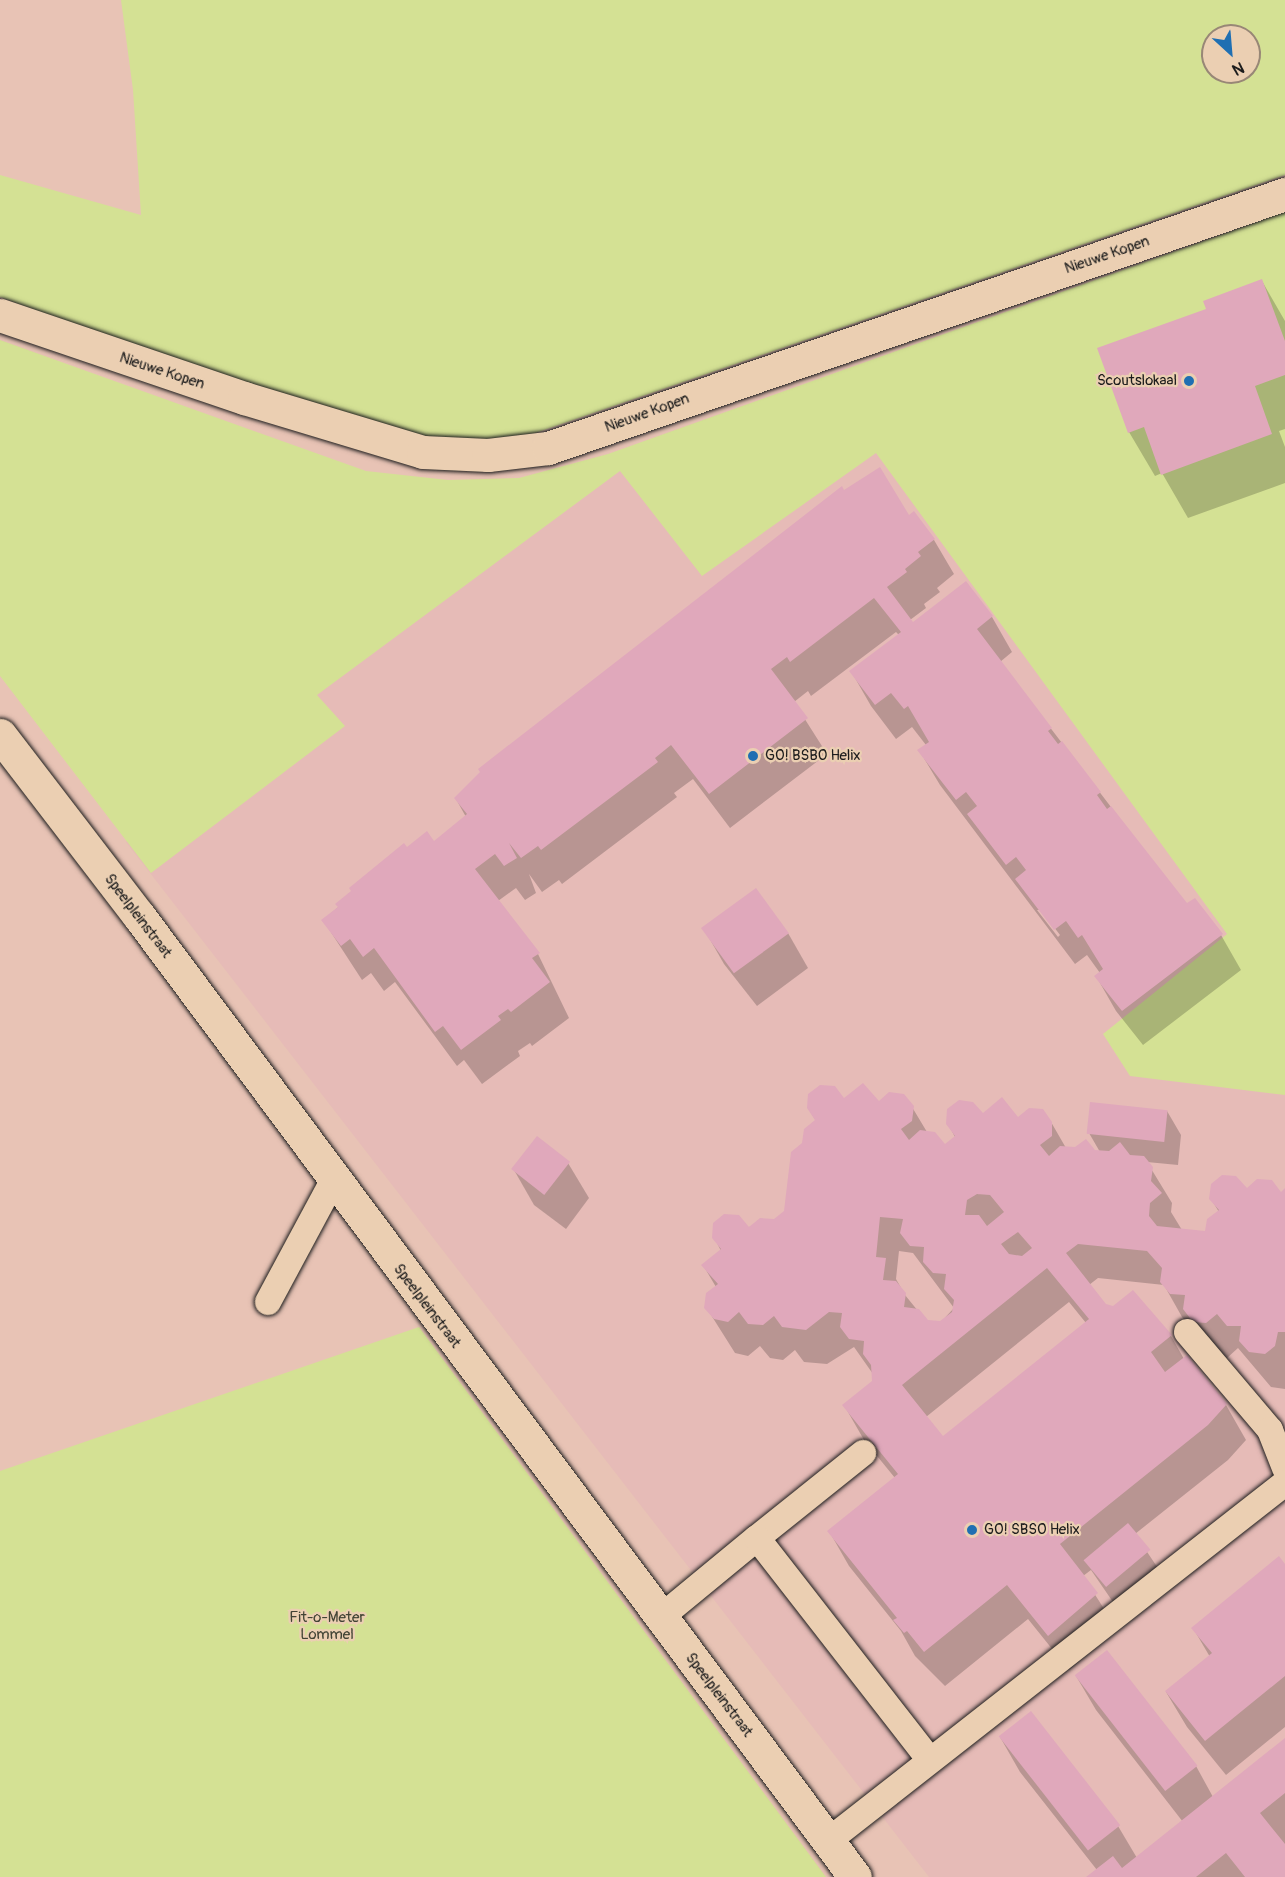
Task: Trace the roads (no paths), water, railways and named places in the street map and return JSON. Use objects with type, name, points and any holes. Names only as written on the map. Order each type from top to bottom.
[{"type":"street","name":"Nieuwe Kopen","points":[[0,315],[244,398],[423,452],[488,455],[548,448],[1285,194]]},
{"type":"street","name":"Speelpleinstraat","points":[[0,735],[139,916],[333,1181],[855,1877]]},
{"type":"lane","points":[[268,1302],[333,1181]]},
{"type":"lane","points":[[1187,1332],[1270,1430],[1285,1468]]},
{"type":"lane","points":[[661,1617],[863,1453]]},
{"type":"lane","points":[[828,1841],[1285,1483]]},
{"type":"lane","points":[[757,1538],[930,1760]]},
{"type":"place","name":"Scoutslokaal","points":[[1189,381]]},
{"type":"place","name":"GO! BSBO Helix","points":[[753,756]]},
{"type":"place","name":"GO! SBSO Helix","points":[[972,1530]]},
{"type":"park label","name":"Fit-o-Meter Lommel","points":[[327,1626]]}]
